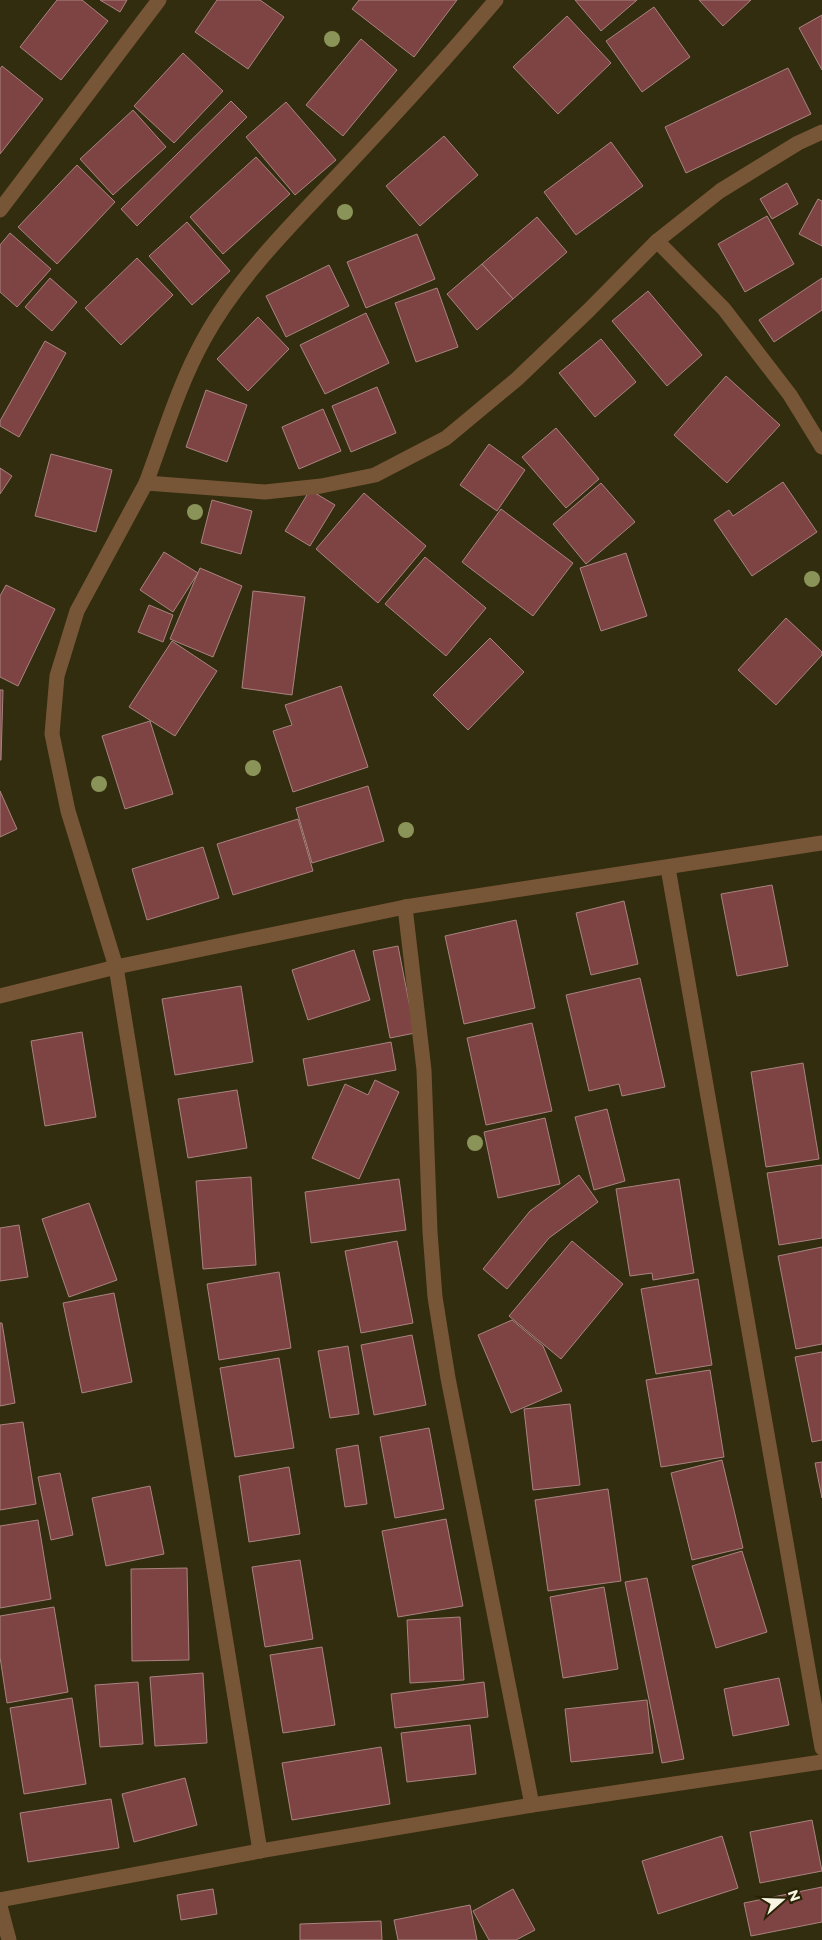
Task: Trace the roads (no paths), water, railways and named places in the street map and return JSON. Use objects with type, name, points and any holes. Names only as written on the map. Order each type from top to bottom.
[{"type":"street","points":[[0,210],[159,0]]},
{"type":"street","points":[[260,1851],[116,967],[68,811],[52,734],[57,676],[77,611],[146,483],[184,380],[204,338],[240,286],[279,238],[424,84],[496,0]]},
{"type":"street","points":[[146,483],[265,492],[321,486],[375,474],[446,438],[517,379],[590,310],[657,241],[720,191],[798,143],[822,132]]},
{"type":"street","points":[[657,241],[724,309],[790,395],[822,447]]},
{"type":"street","points":[[0,996],[116,967],[405,907],[822,843]]},
{"type":"street","points":[[668,868],[822,1748]]},
{"type":"street","points":[[405,907],[424,1070],[430,1232],[435,1297],[448,1378],[532,1806]]},
{"type":"street","points":[[0,1900],[260,1851],[532,1806],[822,1762]]},
{"type":"street","points":[[0,1906],[9,1940]]}]
